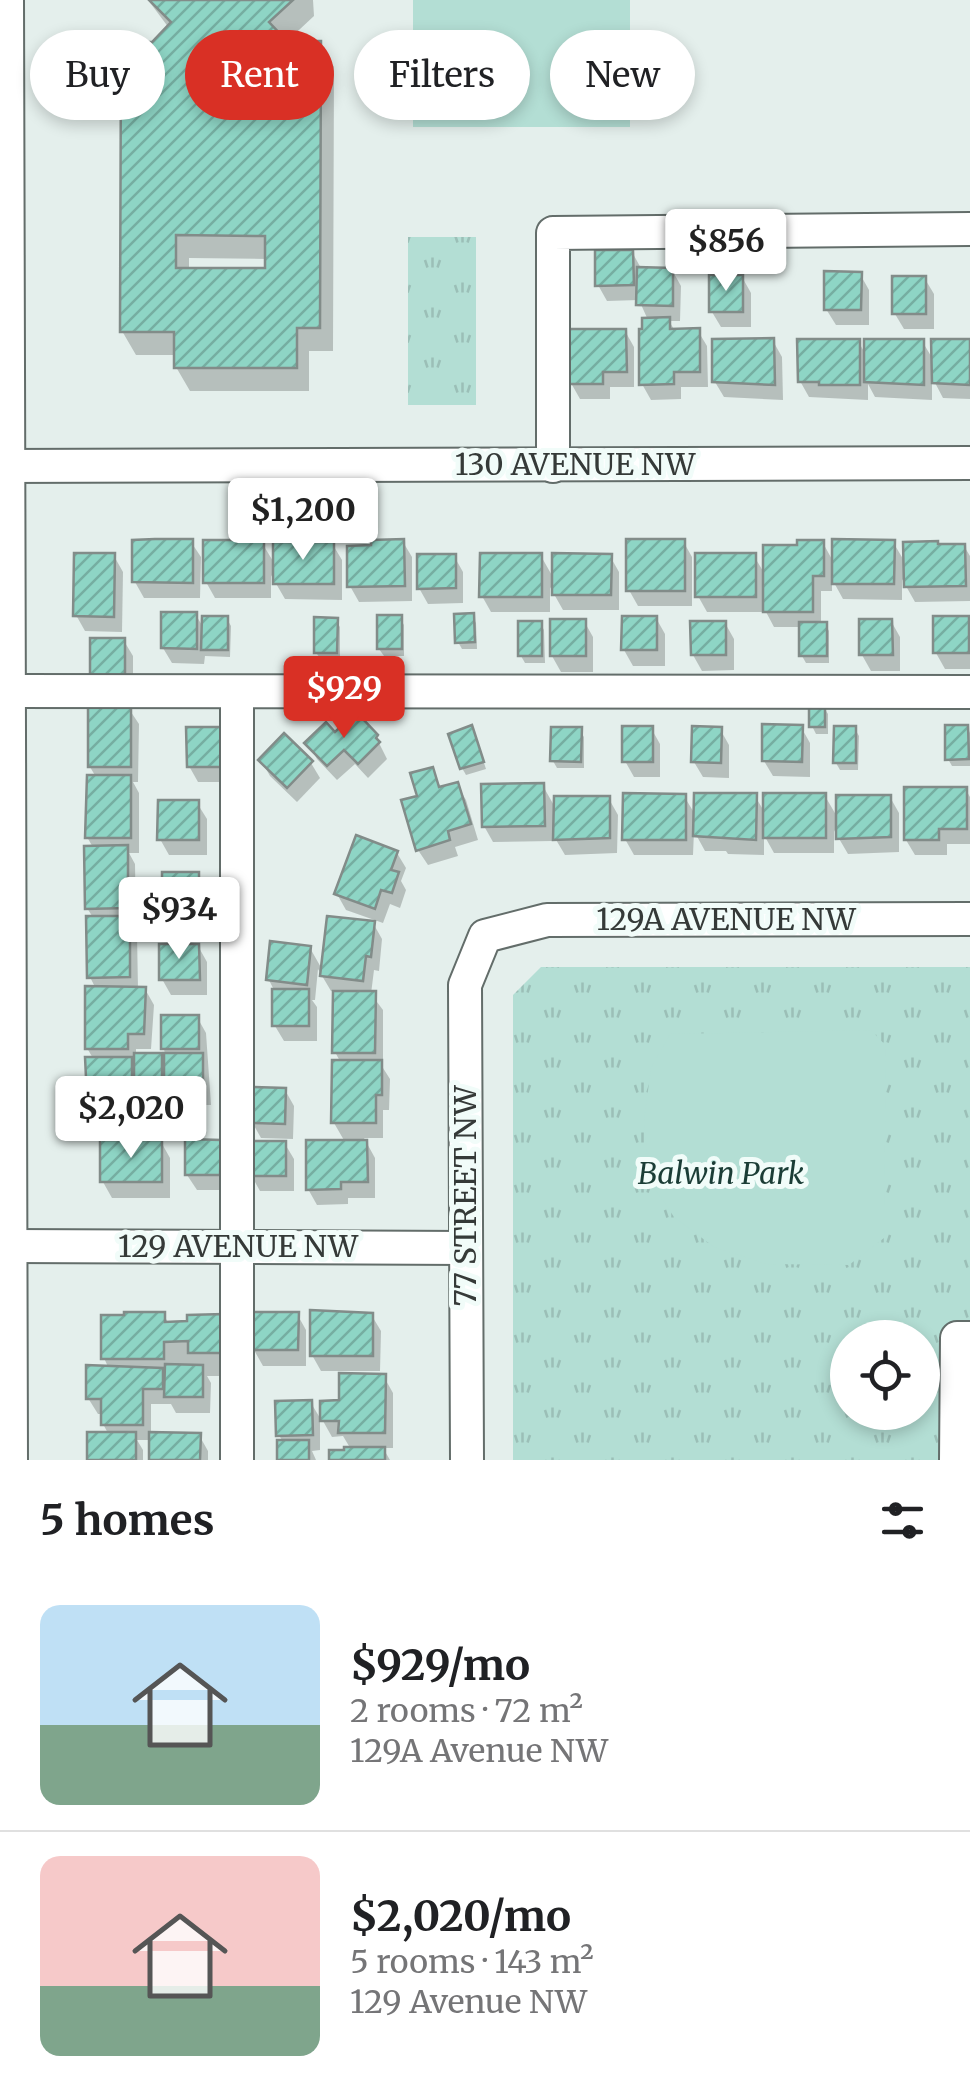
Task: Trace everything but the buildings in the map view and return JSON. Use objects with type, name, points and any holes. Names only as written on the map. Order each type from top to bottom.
[{"type":"street","points":[[5,12],[10,1460]]},
{"type":"street","points":[[553,466],[553,233],[970,229]]},
{"type":"street","name":"130 AVENUE NW","points":[[4,466],[970,464]]},
{"type":"street","points":[[9,691],[970,692]]},
{"type":"street","points":[[237,693],[237,1460]]},
{"type":"street","name":"129A AVENUE NW","points":[[484,936],[547,920],[970,919]]},
{"type":"street","name":"77 STREET NW","points":[[467,1460],[465,985],[484,936]]},
{"type":"street","name":"129 AVENUE NW","points":[[10,1246],[466,1248]]},
{"type":"street","points":[[956,1460],[957,1338],[970,1338]]},
{"type":"green space","points":[[413,0],[630,0],[630,30],[550,30],[550,120],[630,120],[630,127],[413,127],[413,120],[530,120],[530,30],[413,30]]},
{"type":"green space","points":[[408,237],[476,237],[476,405],[408,405]]},
{"type":"green space","name":"Balwin Park","points":[[541,967],[970,967],[970,1460],[513,1460],[513,995]]},
{"type":"green space","points":[[871,1030],[886,1046],[884,1238],[849,1265],[766,1264],[714,1247],[674,1217],[649,1180],[644,1120],[651,1068],[670,1034]]}]
